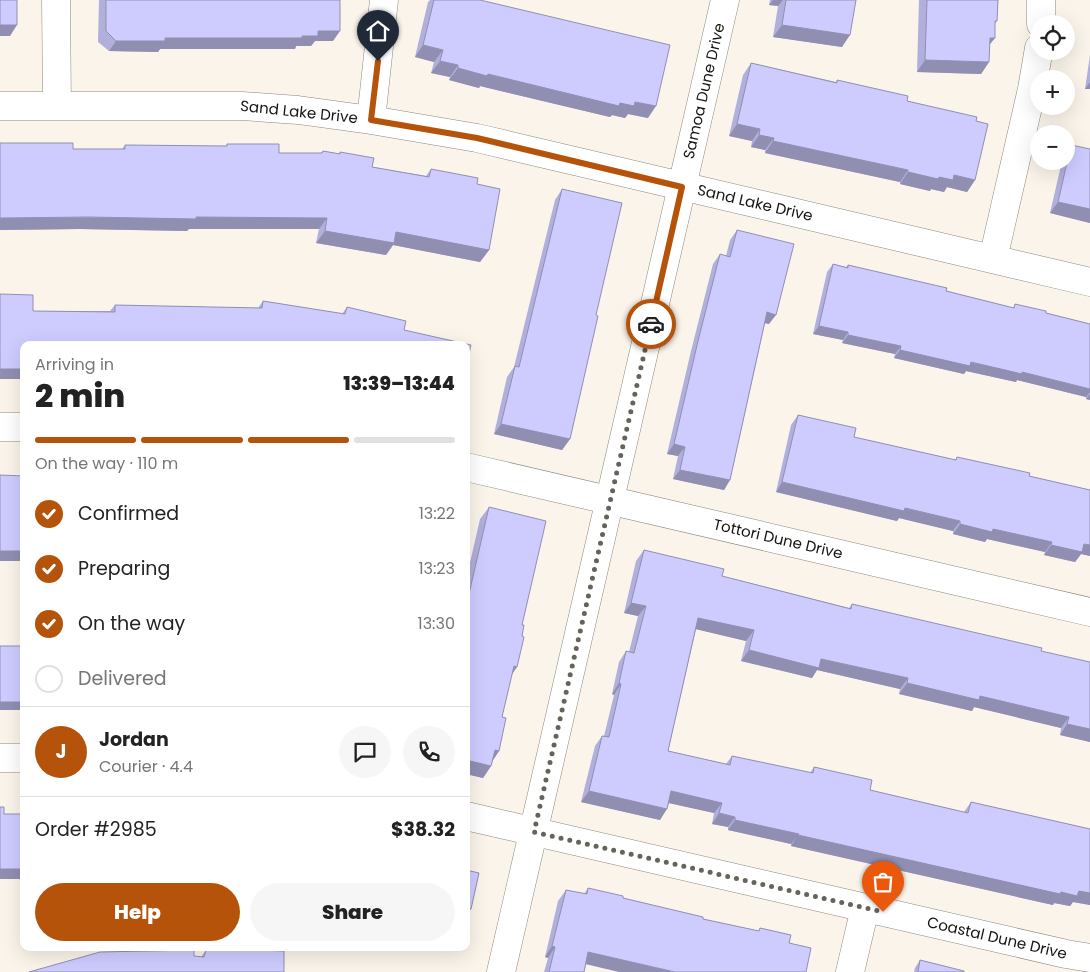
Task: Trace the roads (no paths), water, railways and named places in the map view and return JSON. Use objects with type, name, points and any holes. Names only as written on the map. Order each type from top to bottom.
[{"type":"street","points":[[56,0],[57,106]]},
{"type":"street","points":[[371,120],[384,0]]},
{"type":"street","name":"Samoa Dune Drive","points":[[501,972],[725,0]]},
{"type":"street","points":[[1040,15],[1041,0]]},
{"type":"street","points":[[993,259],[1037,60]]},
{"type":"street","name":"Sand Lake Drive","points":[[0,106],[242,106],[298,110],[371,120],[477,138],[1090,282]]},
{"type":"street","points":[[0,427],[20,427]]},
{"type":"street","name":"Tottori Dune Drive","points":[[470,468],[1090,612]]},
{"type":"street","points":[[0,758],[20,758]]},
{"type":"street","name":"Coastal Dune Drive","points":[[470,817],[1090,958]]},
{"type":"street","points":[[850,972],[865,908]]}]
